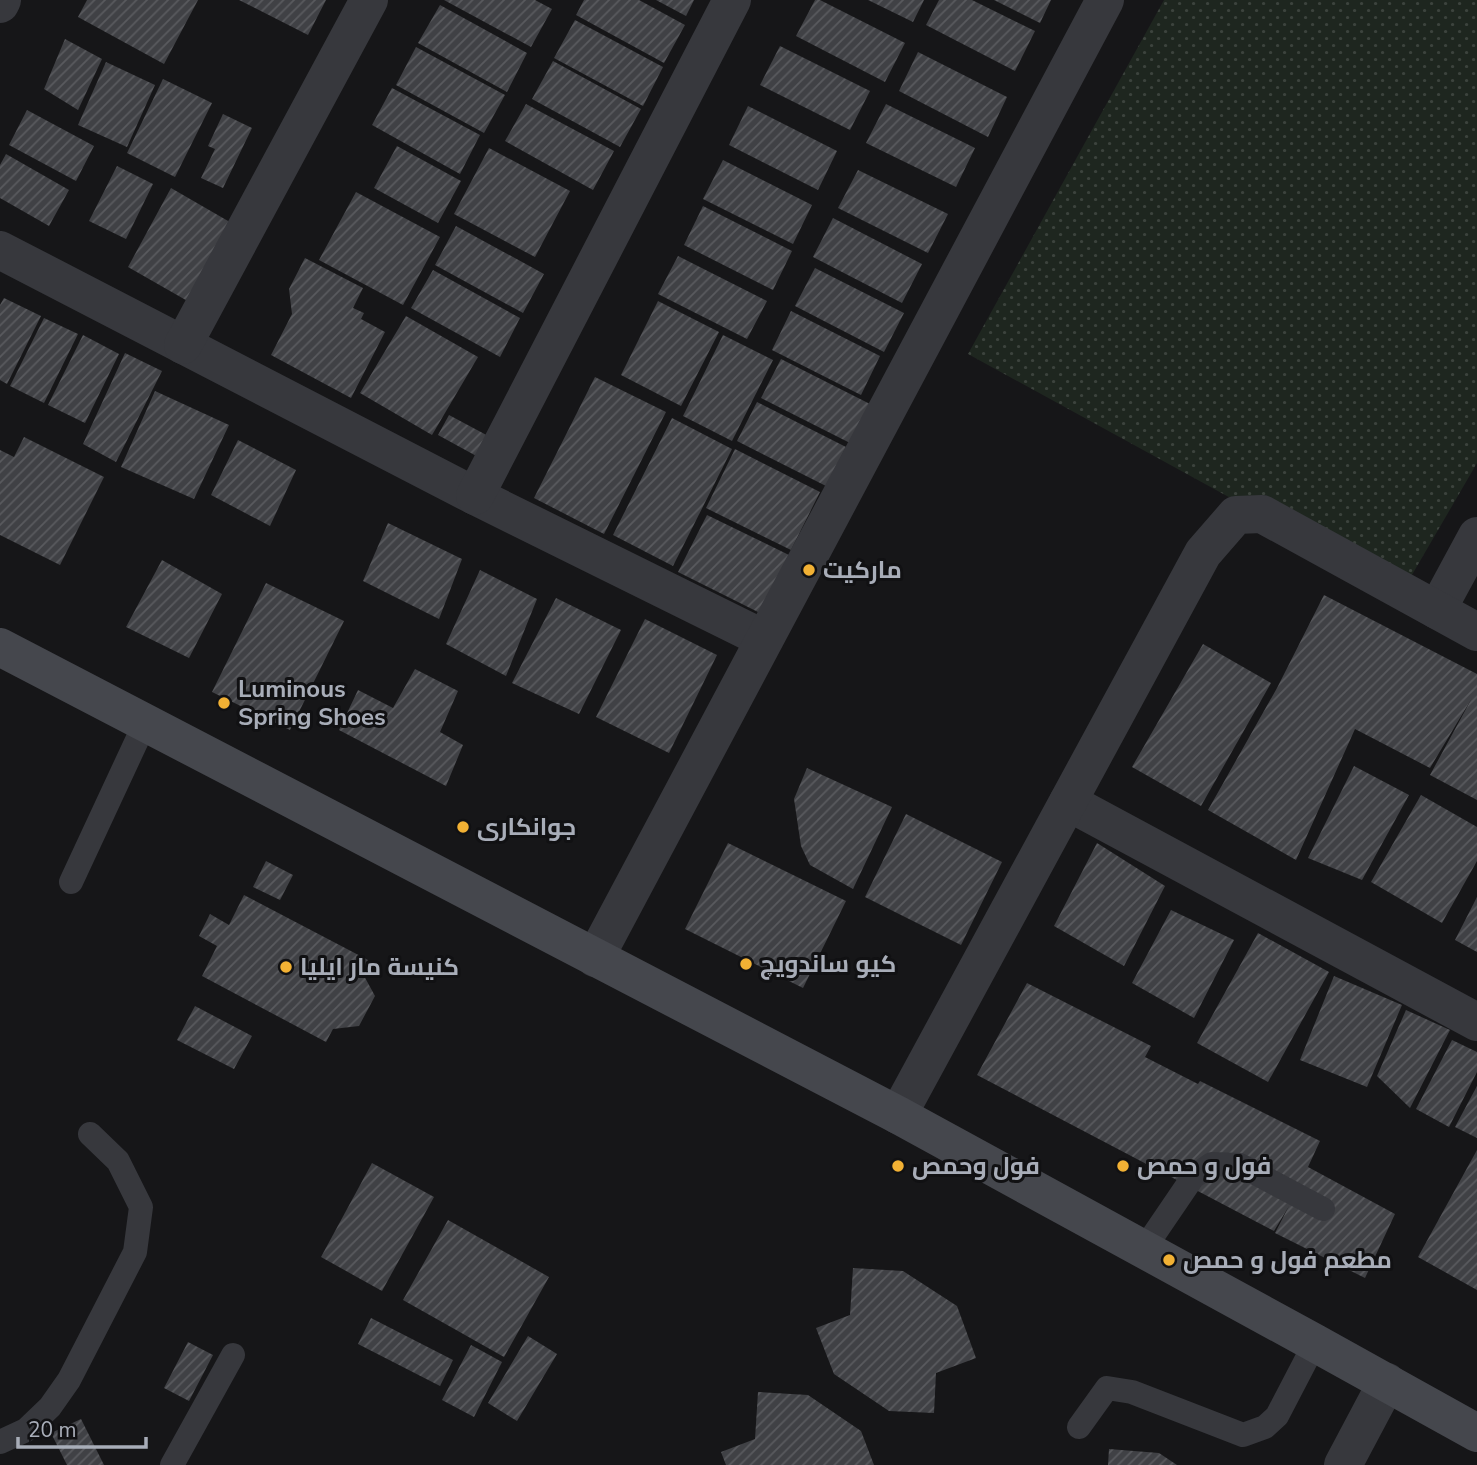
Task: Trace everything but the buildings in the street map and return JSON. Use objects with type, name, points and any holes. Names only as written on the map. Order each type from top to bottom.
[{"type":"street","points":[[183,345],[369,0]]},
{"type":"street","points":[[475,496],[732,0]]},
{"type":"street","points":[[595,958],[1105,0]]},
{"type":"street","points":[[0,250],[475,496],[764,639]]},
{"type":"street","points":[[898,1115],[1203,553],[1236,515],[1262,514],[1477,632]]},
{"type":"street","points":[[1437,610],[1477,536]]},
{"type":"street","points":[[0,647],[898,1115],[1477,1433]]},
{"type":"street","points":[[1068,802],[1477,1022]]},
{"type":"street","points":[[1343,1465],[1387,1382]]},
{"type":"lane","points":[[71,882],[145,723]]},
{"type":"lane","points":[[0,1442],[26,1430],[50,1407],[69,1380],[135,1252],[141,1207],[118,1161],[90,1134]]},
{"type":"lane","points":[[1144,1249],[1193,1177],[1212,1164],[1240,1165],[1323,1209]]},
{"type":"lane","points":[[1079,1427],[1107,1388],[1132,1392],[1242,1435],[1265,1427],[1277,1416],[1315,1343]]},
{"type":"lane","points":[[172,1465],[233,1354]]},
{"type":"shaded area","points":[[1164,0],[1477,0],[1477,463],[1402,592],[968,354]]},
{"type":"place","name":"ماركيت","points":[[809,570]]},
{"type":"place","name":"Luminous Spring Shoes","points":[[224,703]]},
{"type":"place","name":"جوانکاری","points":[[463,827]]},
{"type":"place","name":"کیو ساندویچ","points":[[746,964]]},
{"type":"place","name":"كنيسة مار ايليا","points":[[286,967]]},
{"type":"place","name":"فول وحمص","points":[[898,1166]]},
{"type":"place","name":"فول و حمص","points":[[1123,1166]]},
{"type":"place","name":"مطعم فول و حمص","points":[[1169,1260]]}]
